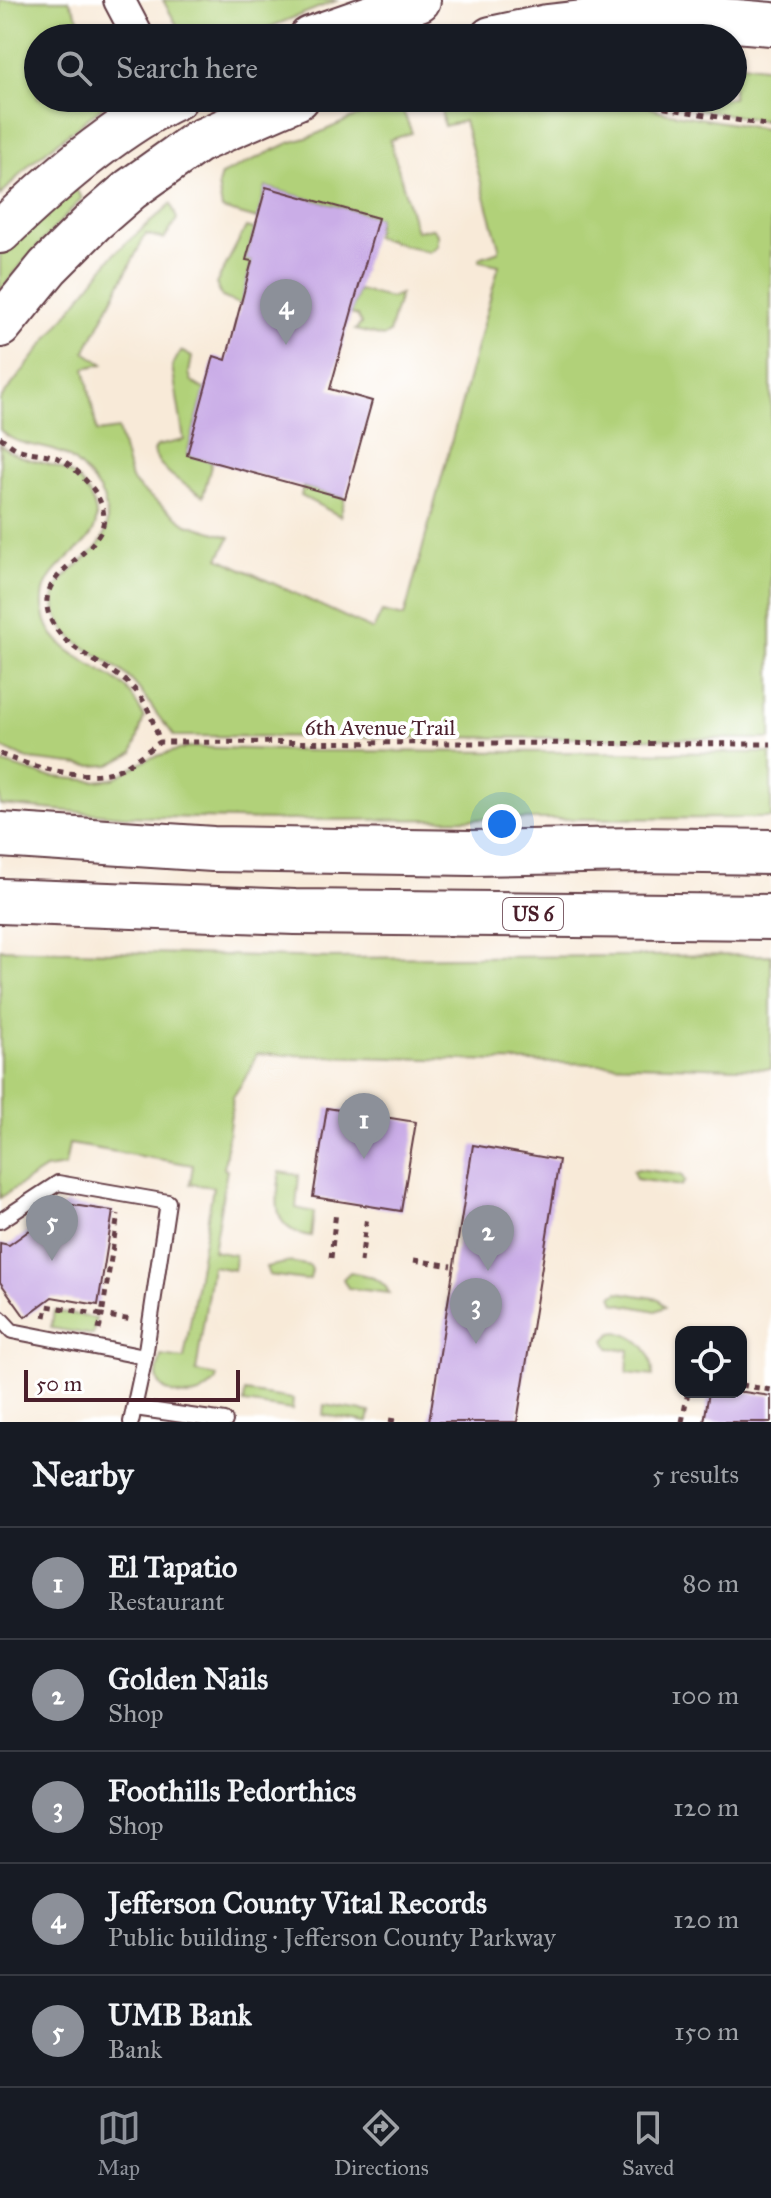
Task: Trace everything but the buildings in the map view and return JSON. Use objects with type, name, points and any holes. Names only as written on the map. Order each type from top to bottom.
[{"type":"highway","points":[[0,835],[213,849],[471,853],[638,850],[771,852]]},
{"type":"highway","name":"US 6","points":[[0,901],[295,912],[771,917]]},
{"type":"highway","points":[[0,913],[50,904]]},
{"type":"street","points":[[119,0],[132,24]]},
{"type":"street","points":[[350,24],[419,0]]},
{"type":"street","points":[[558,24],[653,7],[771,24]]},
{"type":"street","points":[[0,232],[76,164],[153,112]]},
{"type":"street","points":[[180,112],[197,142]]},
{"type":"street","points":[[0,326],[48,267],[131,189],[197,142],[266,112]]},
{"type":"lane","points":[[0,1221],[58,1183],[168,1202],[145,1357],[133,1415],[225,1421]]},
{"type":"lane","points":[[0,1318],[12,1331],[145,1357]]},
{"type":"path","points":[[689,112],[771,126]]},
{"type":"path","points":[[0,437],[18,449],[61,459],[94,491],[103,514],[101,534],[93,546],[61,571],[49,587],[47,602],[50,618],[64,637],[137,692],[148,709],[160,742],[122,769],[98,775],[27,765],[0,754]]},
{"type":"path","name":"6th Avenue Trail","points":[[160,742],[771,744]]},
{"type":"path","points":[[41,1337],[47,1306],[102,1315],[121,1193]]},
{"type":"path","points":[[331,1258],[336,1211]]},
{"type":"path","points":[[361,1262],[367,1216]]},
{"type":"path","points":[[414,1260],[451,1266]]},
{"type":"path","points":[[747,1386],[771,1390]]},
{"type":"path","points":[[682,1422],[687,1398]]},
{"type":"path","points":[[389,1420],[400,1422]]},
{"type":"green space","points":[[0,0],[69,0],[82,24],[24,24],[24,112],[96,112],[31,163],[0,196]]},
{"type":"green space","points":[[163,0],[338,0],[277,24],[176,24]]},
{"type":"green space","points":[[747,65],[771,68],[771,122],[714,112],[747,112]]},
{"type":"green space","points":[[366,112],[403,112],[412,133],[390,140],[416,231],[433,228],[438,234],[438,245],[429,252],[375,237],[378,218],[266,187],[257,219],[222,209],[218,185],[221,175],[289,143]]},
{"type":"green space","points":[[442,112],[663,112],[771,130],[771,739],[174,736],[130,679],[77,642],[62,626],[54,600],[57,588],[97,547],[104,535],[107,521],[104,502],[91,480],[69,458],[56,451],[19,442],[0,430],[0,400],[115,253],[171,204],[177,219],[164,239],[146,234],[85,352],[103,364],[85,368],[97,432],[118,429],[131,479],[141,490],[187,524],[230,537],[219,558],[373,630],[382,612],[404,617],[499,265],[479,261],[479,258],[499,251],[499,247],[464,121],[444,126]]},
{"type":"green space","points":[[73,186],[82,198],[0,291],[0,254],[52,202]]},
{"type":"green space","points":[[246,227],[255,229],[246,259],[252,261],[241,305],[222,297],[216,284]]},
{"type":"green space","points":[[358,290],[390,298],[400,294],[389,333],[383,337],[355,330],[361,324],[358,316],[351,314]]},
{"type":"green space","points":[[181,351],[192,357],[189,373],[192,382],[205,390],[187,454],[212,462],[203,496],[167,471],[154,451],[157,446],[184,440],[172,366]]},
{"type":"green space","points":[[0,444],[23,458],[61,468],[73,475],[84,486],[93,503],[96,520],[92,534],[57,568],[47,582],[43,599],[46,621],[59,642],[124,686],[144,717],[133,753],[110,765],[90,766],[28,759],[0,747]]},
{"type":"green space","points":[[303,487],[345,498],[340,516],[301,496]]},
{"type":"green space","points":[[189,747],[312,751],[771,753],[771,818],[272,820],[123,816],[0,805],[0,762],[46,776],[95,781],[113,779],[150,758]]},
{"type":"green space","points":[[0,949],[329,958],[771,955],[771,1069],[256,1054],[251,1069],[233,1097],[224,1169],[227,1170],[213,1251],[235,1255],[234,1270],[212,1266],[196,1372],[217,1376],[215,1382],[201,1393],[173,1394],[162,1387],[157,1370],[161,1356],[184,1359],[213,1187],[190,1184],[193,1165],[69,1144],[65,1166],[45,1169],[0,1198]]},
{"type":"green space","points":[[638,1169],[681,1175],[685,1181],[681,1186],[636,1179],[633,1171]]},
{"type":"green space","points":[[280,1172],[299,1175],[296,1208],[314,1212],[311,1236],[289,1228],[279,1214]]},
{"type":"green space","points":[[290,1262],[310,1266],[310,1279],[269,1275],[266,1267]]},
{"type":"green space","points":[[350,1272],[378,1281],[389,1293],[348,1288],[343,1279]]},
{"type":"green space","points":[[618,1292],[659,1299],[665,1307],[656,1311],[615,1303],[612,1296]]},
{"type":"green space","points":[[54,1311],[96,1318],[93,1335],[51,1328]]},
{"type":"green space","points":[[618,1332],[644,1347],[651,1359],[653,1376],[627,1373],[629,1350],[609,1348],[605,1340]]},
{"type":"green space","points":[[245,1392],[293,1399],[292,1410],[244,1403]]},
{"type":"green space","points":[[324,1405],[370,1412],[368,1422],[323,1415]]},
{"type":"place","name":"Jefferson County Vital Records","points":[[286,345]]},
{"type":"place","name":"El Tapatio","points":[[364,1159]]},
{"type":"place","name":"UMB Bank","points":[[52,1261]]},
{"type":"place","name":"Golden Nails","points":[[488,1271]]},
{"type":"place","name":"Foothills Pedorthics","points":[[476,1344]]}]
